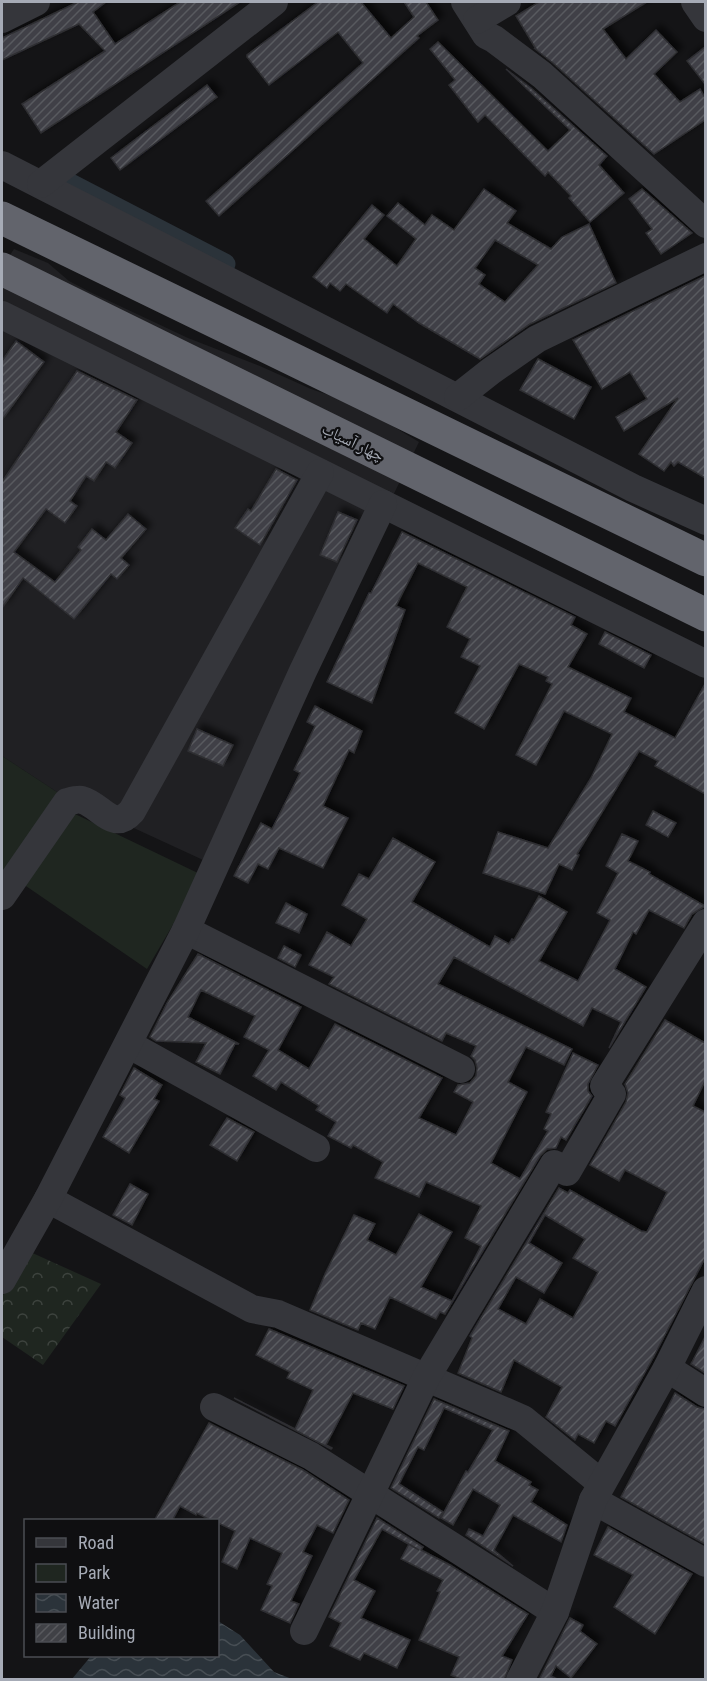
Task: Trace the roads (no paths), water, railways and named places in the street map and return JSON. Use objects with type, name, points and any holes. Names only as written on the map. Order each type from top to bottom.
[{"type":"highway","points":[[2,218],[705,560]]},
{"type":"highway","name":"چهار آسیاب","points":[[2,269],[705,615]]},
{"type":"street","points":[[2,19],[36,2]]},
{"type":"street","points":[[41,184],[274,2]]},
{"type":"street","points":[[507,2],[471,11],[486,36],[494,39],[542,75],[705,224]]},
{"type":"street","points":[[695,2],[705,18]]},
{"type":"street","points":[[2,165],[466,391],[633,488],[705,521]]},
{"type":"street","points":[[466,391],[537,339],[705,257]]},
{"type":"street","points":[[2,315],[705,664]]},
{"type":"street","points":[[2,896],[67,802],[82,800],[116,820],[126,819],[320,473]]},
{"type":"street","points":[[2,1280],[48,1199],[186,930],[303,671],[383,504]]},
{"type":"street","points":[[304,1630],[427,1376],[554,1164],[567,1172],[612,1094],[604,1086],[705,923]]},
{"type":"street","points":[[186,930],[460,1069]]},
{"type":"street","points":[[128,1044],[316,1148]]},
{"type":"street","points":[[48,1199],[252,1309],[278,1314],[523,1419],[597,1491],[705,1563]]},
{"type":"street","points":[[520,1680],[555,1612],[597,1491],[667,1368],[705,1290]]},
{"type":"street","points":[[667,1368],[705,1393]]},
{"type":"street","points":[[214,1407],[311,1456],[555,1612]]},
{"type":"water","points":[[219,1622],[240,1635],[274,1672],[292,1679],[72,1679],[90,1657],[219,1657]]},
{"type":"waterway","points":[[61,179],[225,264]]}]
